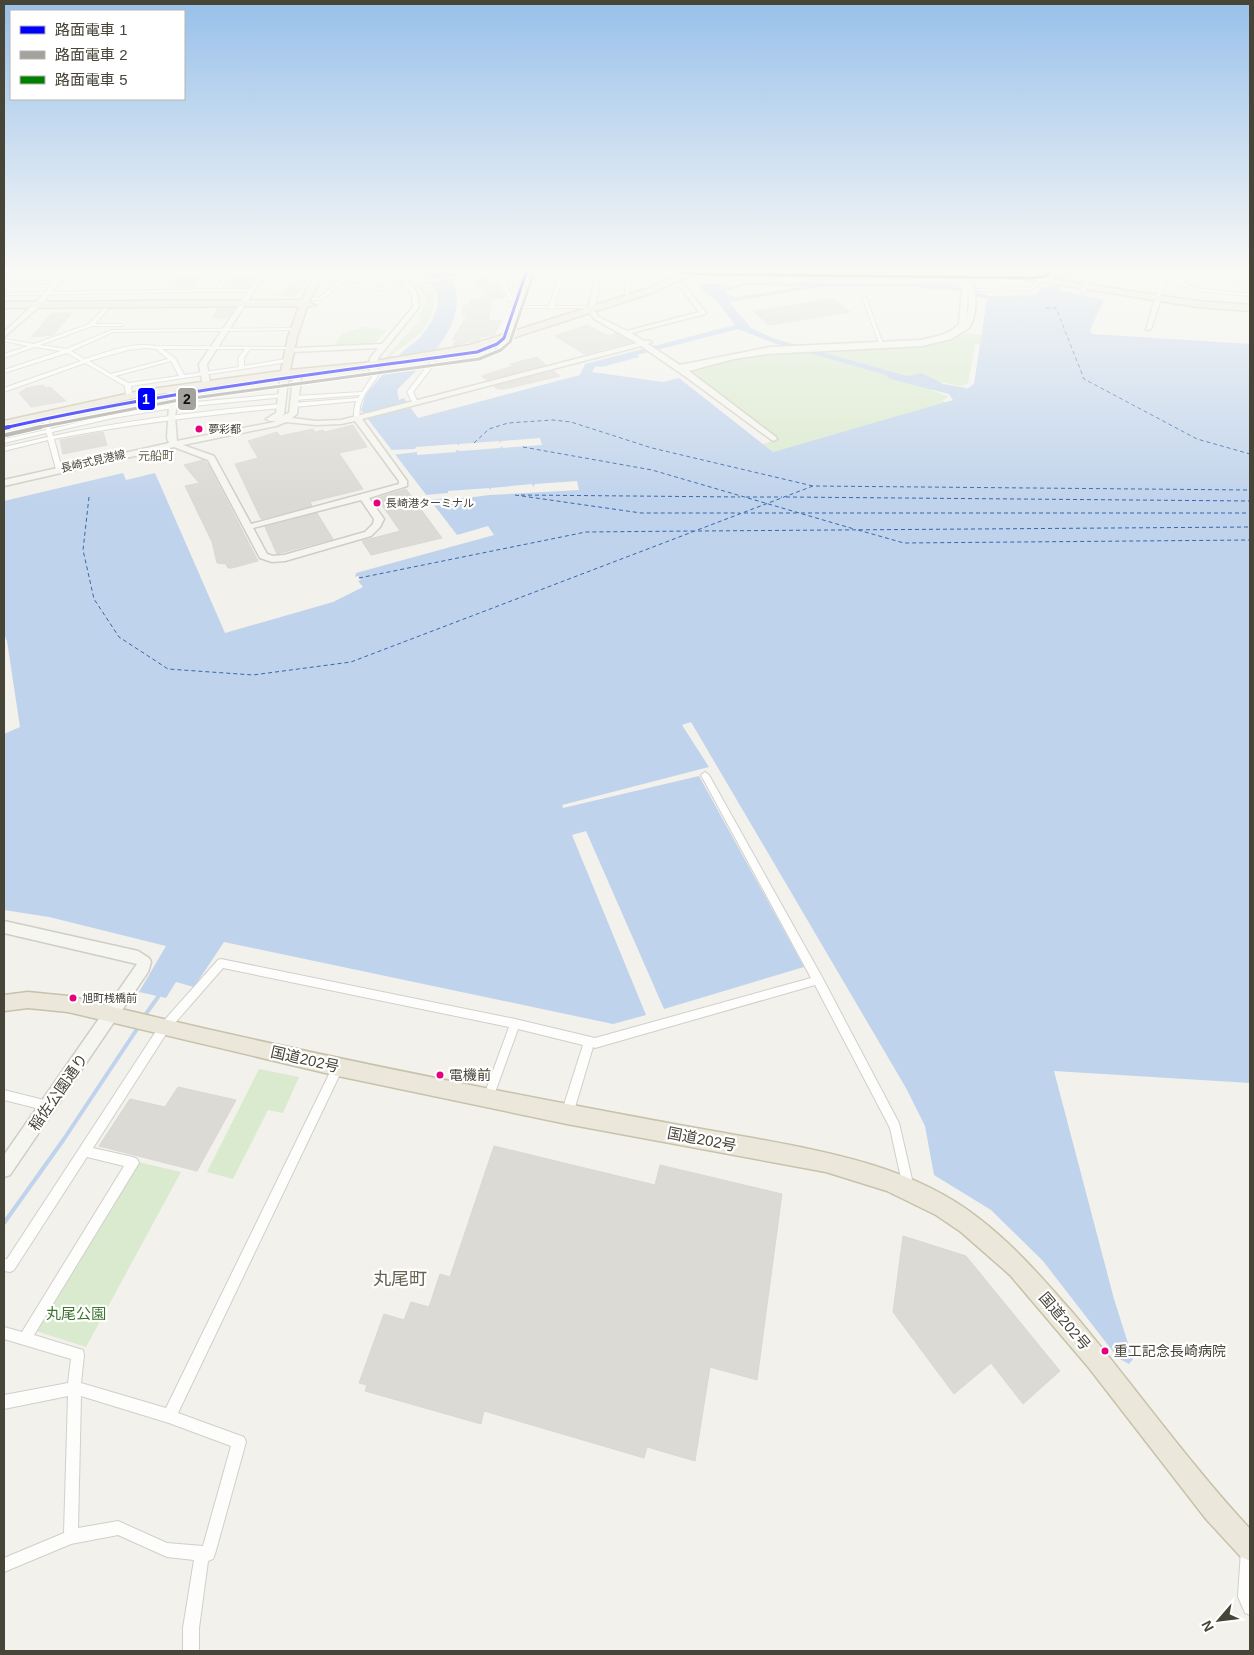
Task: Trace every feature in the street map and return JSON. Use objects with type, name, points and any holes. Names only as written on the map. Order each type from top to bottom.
[{"type":"highway","points":[[4,432],[284,377],[380,368],[435,358],[475,347]]},
{"type":"highway","points":[[380,368],[395,361],[467,356],[499,347]]},
{"type":"highway","points":[[292,349],[296,375]]},
{"type":"highway","points":[[284,377],[286,361],[292,349]]},
{"type":"highway","points":[[4,424],[129,396],[171,398],[206,384],[284,377]]},
{"type":"highway","name":"国道202号","points":[[4,1003],[50,1001],[338,1067],[488,1099],[826,1162],[863,1171],[909,1189],[944,1207],[988,1238],[1028,1277],[1097,1360],[1189,1479],[1249,1548]]},
{"type":"street","points":[[4,356],[29,347]]},
{"type":"street","points":[[47,347],[66,351],[128,385],[286,361]]},
{"type":"street","points":[[4,372],[77,347]]},
{"type":"street","points":[[110,347],[113,351]]},
{"type":"street","points":[[4,390],[113,351],[135,347]]},
{"type":"street","points":[[157,347],[173,358],[182,376]]},
{"type":"street","points":[[170,347],[292,349],[346,347]]},
{"type":"street","points":[[380,368],[374,358],[382,347]]},
{"type":"street","points":[[248,527],[398,488],[404,483],[356,411],[361,396],[380,368],[381,356],[389,347]]},
{"type":"street","points":[[275,418],[326,423],[361,417],[650,347]]},
{"type":"street","points":[[651,347],[773,439]]},
{"type":"street","points":[[683,370],[732,355],[806,347]]},
{"type":"street","points":[[206,384],[203,364],[213,348]]},
{"type":"street","points":[[242,367],[240,358],[248,348]]},
{"type":"street","points":[[112,375],[173,358]]},
{"type":"street","points":[[412,404],[410,392],[435,358]]},
{"type":"street","points":[[285,420],[293,414],[296,375]]},
{"type":"street","points":[[275,418],[280,414],[284,377]]},
{"type":"street","points":[[128,385],[129,396]]},
{"type":"street","points":[[282,396],[171,398],[170,416],[173,441],[211,458],[263,556],[272,560],[368,534],[377,525],[379,518],[364,497]]},
{"type":"street","points":[[294,402],[361,396]]},
{"type":"street","points":[[4,449],[49,438],[170,416],[281,406]]},
{"type":"street","name":"長崎式見港線","points":[[4,476],[275,418]]},
{"type":"street","name":"長崎式見港線","points":[[173,441],[265,427],[285,420]]},
{"type":"street","points":[[4,441],[46,425],[59,465]]},
{"type":"street","name":"長崎式見港線","points":[[4,483],[59,465]]},
{"type":"street","points":[[705,775],[818,980],[895,1127],[909,1189]]},
{"type":"street","name":"稲佐公園通り","points":[[4,927],[138,958],[144,962],[143,968],[117,1016],[48,1106],[4,1169]]},
{"type":"street","points":[[6,1269],[84,1151],[158,1026],[221,963],[515,1024],[595,1043],[818,980]]},
{"type":"street","points":[[488,1099],[515,1024]]},
{"type":"street","points":[[567,1114],[589,1042]]},
{"type":"street","points":[[169,1416],[338,1067]]},
{"type":"street","points":[[4,1095],[48,1106]]},
{"type":"street","points":[[25,1338],[133,1163],[84,1151]]},
{"type":"street","points":[[4,1332],[78,1355],[75,1388],[71,1537]]},
{"type":"street","points":[[4,1402],[75,1388],[169,1416],[240,1442],[208,1554],[167,1550],[118,1528],[71,1537],[4,1565]]},
{"type":"street","points":[[1249,1548],[1245,1597],[1250,1608]]},
{"type":"street","points":[[191,1651],[191,1628],[202,1554]]},
{"type":"green space","points":[[395,347],[402,347],[391,356],[399,357],[435,351],[439,347],[437,351],[456,349],[398,358],[386,357]]},
{"type":"green space","points":[[883,347],[974,347],[968,384],[960,386],[941,382],[931,390],[947,396],[948,398],[942,400],[946,403],[773,452],[763,444],[776,440],[688,374],[692,369],[766,353]]},
{"type":"green space","points":[[259,1069],[299,1077],[283,1113],[268,1110],[233,1179],[207,1172]]},
{"type":"green space","name":"丸尾公園","points":[[138,1162],[181,1172],[86,1347],[36,1331]]},
{"type":"water","points":[[408,347],[437,347],[397,390],[399,400],[404,398],[418,418],[580,375],[585,364],[649,347],[667,347],[602,367],[596,366],[592,372],[663,382],[679,378],[773,452],[953,400],[949,394],[890,379],[886,375],[788,347],[805,347],[907,376],[922,373],[943,384],[967,388],[965,390],[974,384],[980,347],[1250,347],[1250,1083],[1054,1071],[1114,1299],[1133,1359],[1129,1364],[1118,1358],[1043,1261],[991,1210],[934,1175],[925,1126],[906,1088],[691,722],[682,725],[709,767],[562,805],[563,808],[699,776],[804,967],[664,1009],[586,831],[572,835],[646,1015],[613,1024],[224,942],[194,987],[176,982],[166,998],[139,992],[166,946],[49,917],[4,910],[4,734],[20,727],[7,641],[4,634],[4,501],[123,473],[126,480],[155,473],[225,633],[333,602],[363,587],[358,581],[361,580],[358,576],[355,577],[356,573],[494,535],[488,526],[457,535],[361,410],[366,394]]},
{"type":"pier","points":[[435,351],[422,367],[383,373],[399,357]]},
{"type":"pier","points":[[540,438],[542,445],[503,448],[502,446],[500,448],[456,450],[456,452],[417,455],[417,452],[391,454],[391,450],[415,449],[416,447],[457,444],[459,446],[459,444],[499,441],[499,443],[502,441]]},
{"type":"pier","points":[[577,481],[579,490],[490,495],[449,500],[448,498],[427,500],[425,495],[448,493],[448,491],[489,488],[491,490],[491,488],[532,484],[533,487],[535,484]]},
{"type":"building","points":[[573,347],[611,347],[584,354]]},
{"type":"building","points":[[537,357],[546,365],[487,380],[481,376],[513,366],[510,364]]},
{"type":"building","points":[[554,371],[560,376],[505,389],[497,389],[494,386]]},
{"type":"building","points":[[43,385],[46,388],[50,387],[66,401],[31,407],[19,393],[26,388]]},
{"type":"building","points":[[353,425],[367,447],[339,453],[363,489],[310,502],[312,506],[261,519],[235,464],[258,458],[248,441],[277,432],[280,436],[313,429],[315,432],[323,430],[325,432]]},
{"type":"building","points":[[103,432],[107,445],[63,454],[60,440]]},
{"type":"building","points":[[203,460],[208,464],[258,561],[232,568],[228,568],[226,564],[217,563],[212,542],[185,486],[199,483],[184,465]]},
{"type":"building","points":[[406,489],[442,538],[371,555],[362,541],[400,531],[377,498]]},
{"type":"building","points":[[317,513],[333,539],[277,554],[265,527]]},
{"type":"building","points":[[178,1087],[236,1100],[197,1171],[99,1146],[130,1099],[165,1107]]},
{"type":"building","points":[[494,1146],[655,1185],[660,1165],[782,1194],[757,1380],[710,1367],[695,1461],[647,1447],[644,1458],[484,1411],[481,1424],[365,1391],[367,1385],[359,1383],[384,1314],[404,1320],[411,1302],[429,1307],[440,1274],[450,1277]]},
{"type":"building","points":[[903,1236],[966,1256],[1060,1371],[1023,1404],[991,1363],[954,1394],[893,1312]]},
{"type":"waterway","points":[[143,1018],[158,997]]},
{"type":"waterway","points":[[4,1223],[64,1139],[139,1026]]},
{"type":"ferry route","points":[[1071,347],[1084,379],[1197,439],[1250,454]]},
{"type":"ferry route","points":[[474,443],[489,429],[508,423],[553,420],[571,422],[652,448],[813,486]]},
{"type":"ferry route","points":[[523,447],[652,470],[767,504]]},
{"type":"ferry route","points":[[767,504],[813,486]]},
{"type":"ferry route","points":[[813,486],[1250,490]]},
{"type":"ferry route","points":[[515,495],[641,513],[740,513]]},
{"type":"ferry route","points":[[521,495],[740,497]]},
{"type":"ferry route","points":[[89,497],[83,550],[94,599],[119,637],[168,669],[253,675],[351,662],[767,504]]},
{"type":"ferry route","points":[[746,497],[782,497]]},
{"type":"ferry route","points":[[786,497],[1250,501]]},
{"type":"ferry route","points":[[767,504],[854,529]]},
{"type":"ferry route","points":[[744,513],[797,513]]},
{"type":"ferry route","points":[[801,513],[1250,513]]},
{"type":"ferry route","points":[[698,531],[1250,527]]},
{"type":"ferry route","points":[[858,530],[904,543],[1250,540]]},
{"type":"ferry route","points":[[359,578],[586,532],[694,531]]},
{"type":"tram line","name":"1","points":[[4,428],[73,412],[178,393],[477,352],[489,347]]},
{"type":"tram line","name":"2","points":[[6,435],[75,419],[179,400],[479,359],[504,347]]},
{"type":"place","name":"夢彩都","points":[[199,429]]},
{"type":"place","name":"長崎港ターミナル","points":[[377,503]]},
{"type":"place","name":"旭町桟橋前","points":[[73,998]]},
{"type":"place","name":"電機前","points":[[440,1075]]},
{"type":"place","name":"重工記念長崎病院","points":[[1105,1351]]},
{"type":"district","name":"元船町","points":[[156,456]]},
{"type":"district","name":"丸尾町","points":[[400,1279]]}]
